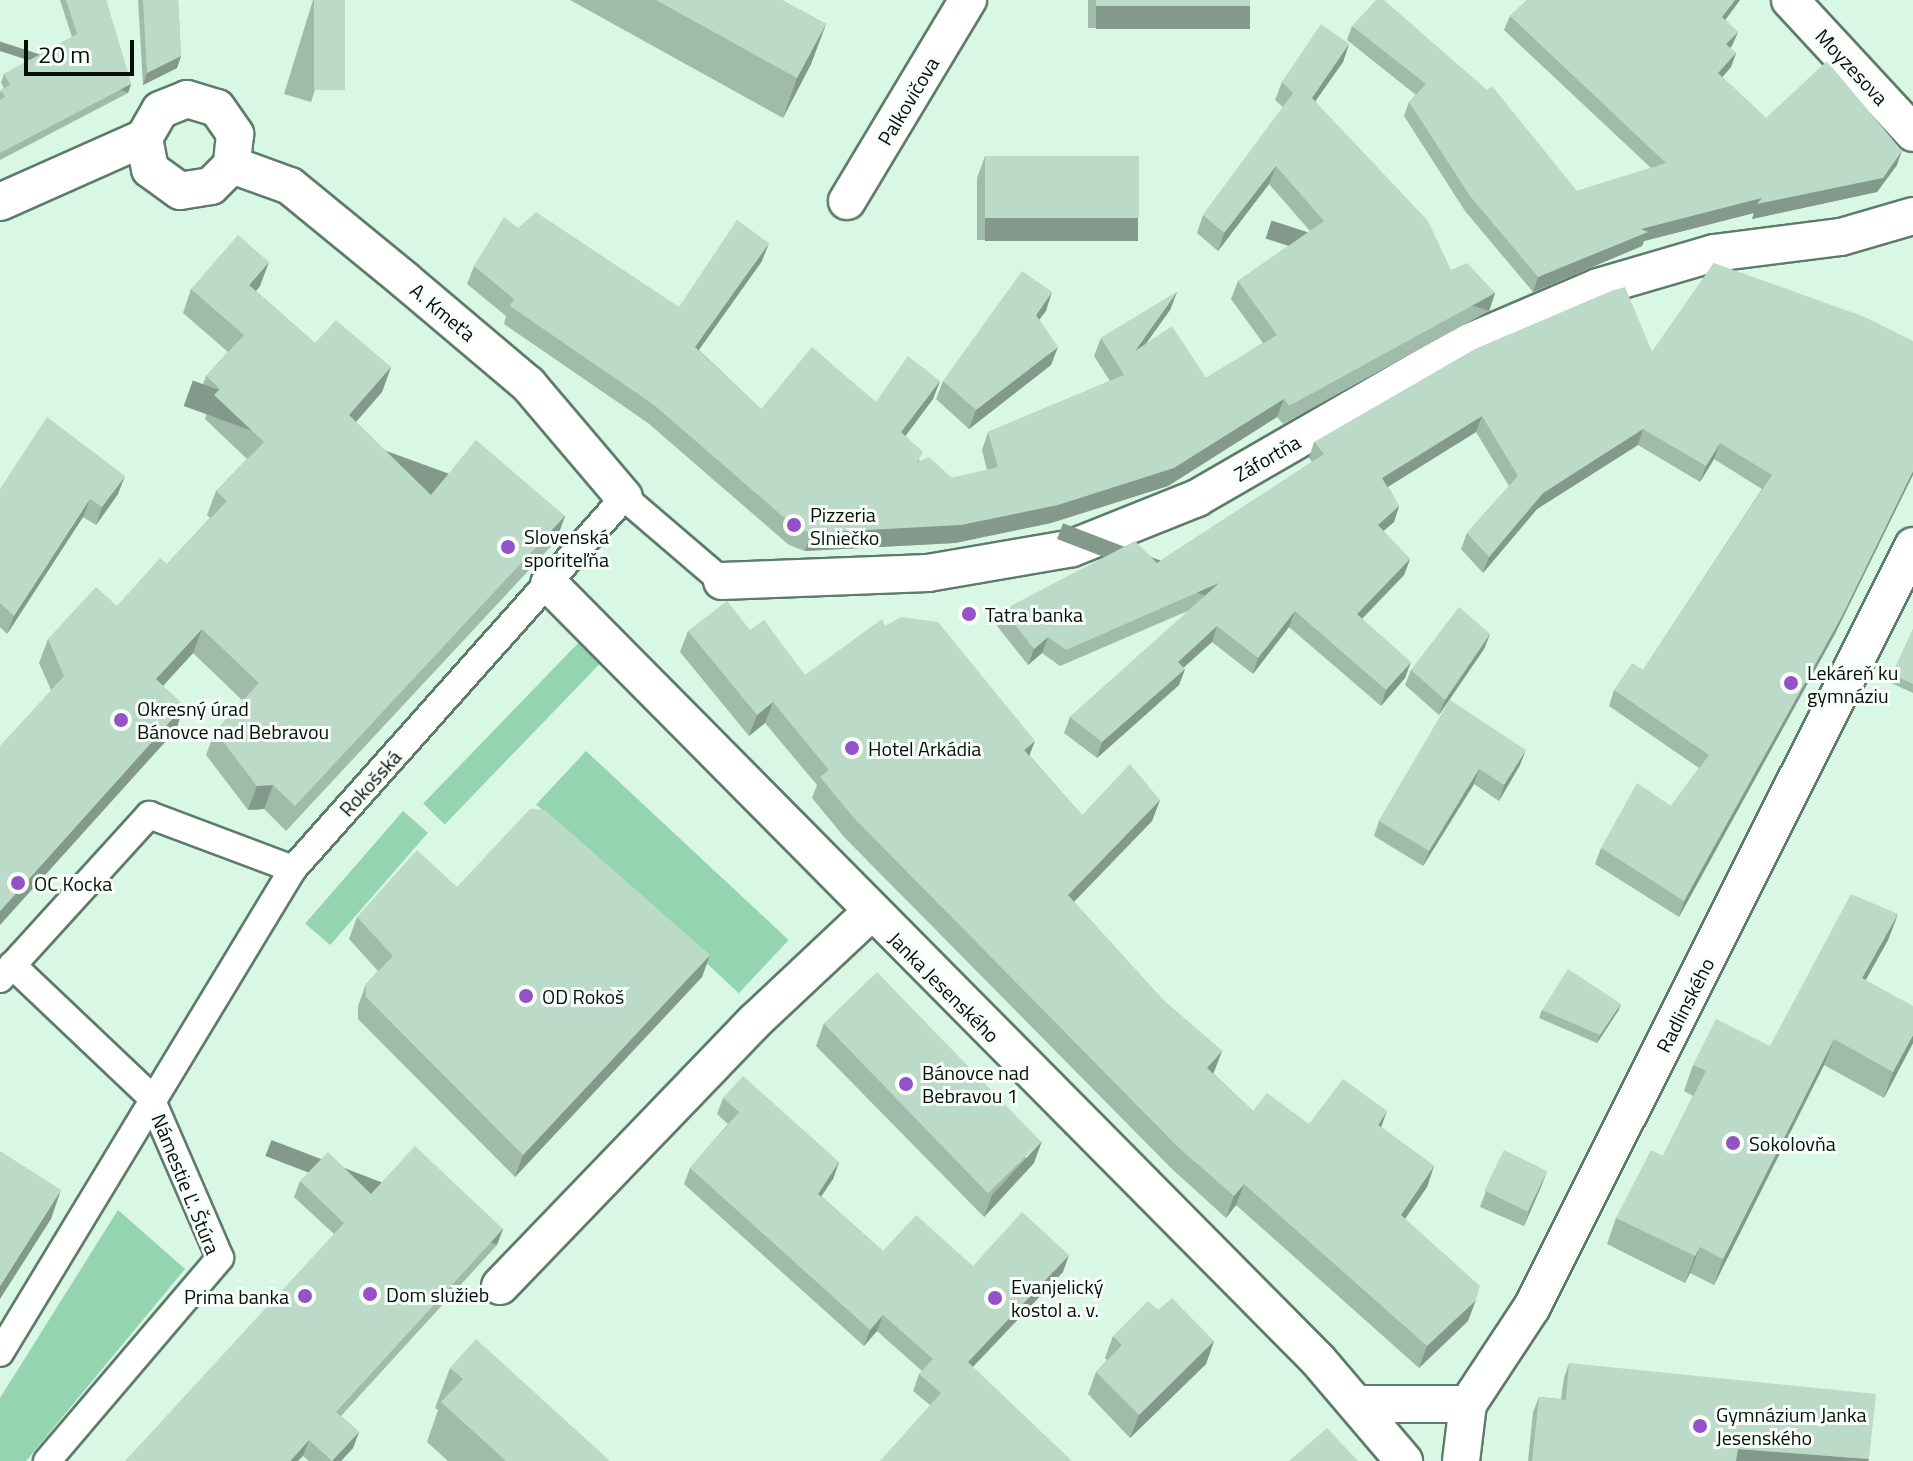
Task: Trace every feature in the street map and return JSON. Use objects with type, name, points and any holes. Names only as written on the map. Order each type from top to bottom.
[{"type":"street","name":"Palkovičova","points":[[847,201],[968,0]]},
{"type":"street","name":"Moyzesova","points":[[1790,0],[1913,133]]},
{"type":"street","points":[[0,202],[144,138],[160,110],[187,99],[217,108],[235,134],[232,165],[211,186],[180,191],[150,169],[144,138]]},
{"type":"street","name":"A. Kmeťa","points":[[232,165],[290,186],[516,373],[624,497]]},
{"type":"street","name":"Záfortňa","points":[[624,497],[722,581],[928,573],[1072,548],[1197,498],[1460,346],[1598,287],[1714,253],[1777,246],[1913,216]]},
{"type":"street","name":"Rokošská","points":[[150,1096],[293,869],[624,497]]},
{"type":"street","name":"Radlinského","points":[[1461,1461],[1468,1404],[1532,1307],[1913,546]]},
{"type":"street","name":"Janka Jesenského","points":[[549,584],[1356,1404],[1404,1461]]},
{"type":"street","points":[[150,1096],[6,972],[149,815],[293,869]]},
{"type":"street","points":[[500,1286],[755,1021],[870,913]]},
{"type":"street","name":"Námestie Ľ. Štúra","points":[[0,1353],[150,1096]]},
{"type":"street","name":"Námestie Ľ. Štúra","points":[[47,1461],[220,1258],[150,1096]]},
{"type":"street","points":[[1356,1404],[1468,1404]]},
{"type":"green space","points":[[585,636],[607,657],[445,824],[423,804]]},
{"type":"green space","points":[[586,751],[789,940],[739,993],[536,804]]},
{"type":"green space","points":[[403,811],[428,833],[330,945],[305,923]]},
{"type":"green space","points":[[118,1210],[185,1269],[26,1461],[0,1461],[0,1398]]},
{"type":"building","points":[[66,0],[106,0],[131,84],[0,153],[0,100],[5,97],[1,90],[10,85],[4,74],[77,34]]},
{"type":"building","points":[[143,0],[178,0],[181,56],[147,73]]},
{"type":"building","points":[[314,0],[345,0],[345,90],[314,90]]},
{"type":"building","points":[[656,0],[782,0],[826,24],[797,78]]},
{"type":"building","points":[[1096,0],[1250,0],[1250,6],[1096,6]]},
{"type":"building","points":[[1376,0],[1384,0],[1487,90],[1492,86],[1577,191],[1666,163],[1510,16],[1527,0],[1735,0],[1722,17],[1738,32],[1726,44],[1736,53],[1718,73],[1766,118],[1827,61],[1902,151],[1883,178],[1757,204],[1762,198],[1641,229],[1648,232],[1538,277],[1470,196],[1409,102],[1426,84],[1352,26]]},
{"type":"building","points":[[1321,24],[1349,44],[1312,98],[1428,221],[1451,270],[1467,263],[1495,293],[1289,406],[1284,399],[1174,468],[1058,505],[961,525],[811,533],[795,527],[654,405],[510,306],[514,299],[474,266],[504,217],[518,228],[536,212],[679,307],[737,220],[769,243],[695,347],[761,409],[812,347],[876,402],[908,356],[940,381],[901,432],[923,452],[917,462],[929,457],[952,478],[998,467],[988,432],[1124,375],[1101,338],[1177,292],[1135,351],[1172,326],[1206,378],[1277,335],[1238,281],[1324,221],[1276,166],[1224,233],[1203,215],[1293,93],[1282,82]]},
{"type":"building","points":[[985,156],[1139,156],[1139,218],[985,218]]},
{"type":"building","points":[[238,235],[269,262],[249,285],[315,343],[336,320],[391,367],[349,415],[431,495],[476,440],[565,516],[295,806],[273,785],[257,786],[215,731],[259,683],[202,629],[156,679],[184,706],[0,911],[0,746],[64,676],[48,639],[96,587],[117,606],[160,558],[167,564],[227,501],[216,491],[264,442],[214,395],[220,389],[206,376],[244,335],[191,289]]},
{"type":"building","points":[[1714,263],[1865,317],[1913,341],[1913,471],[1842,616],[1684,901],[1601,848],[1637,783],[1671,806],[1709,755],[1614,690],[1632,663],[1643,670],[1772,475],[1720,443],[1706,466],[1643,429],[1543,493],[1489,557],[1467,533],[1518,476],[1482,416],[1382,478],[1399,506],[1378,525],[1410,559],[1357,614],[1411,662],[1386,690],[1295,611],[1258,658],[1217,626],[1178,662],[1185,669],[1102,742],[1070,717],[1219,583],[1066,650],[1048,637],[1034,649],[1003,610],[1135,541],[1157,563],[1324,454],[1314,442],[1475,349],[1611,291],[1625,287],[1652,352]]},
{"type":"building","points":[[1022,271],[1052,292],[1036,315],[1058,347],[976,410],[943,381]]},
{"type":"building","points":[[47,417],[125,476],[102,507],[90,499],[14,616],[0,603],[0,489]]},
{"type":"building","points":[[727,601],[750,630],[764,620],[805,675],[882,619],[885,626],[901,617],[938,622],[1035,741],[1024,750],[1082,815],[1130,764],[1160,800],[1068,895],[1163,1000],[1222,1051],[1207,1068],[1253,1111],[1267,1093],[1309,1124],[1343,1079],[1387,1111],[1378,1125],[1434,1166],[1401,1215],[1480,1286],[1476,1300],[1427,1346],[1244,1184],[1234,1196],[1179,1148],[853,817],[820,777],[829,770],[773,702],[757,715],[688,631]]},
{"type":"building","points":[[1459,607],[1490,634],[1445,700],[1411,670]]},
{"type":"building","points":[[1913,629],[1913,684],[1892,674]]},
{"type":"building","points":[[1450,700],[1526,750],[1504,785],[1479,769],[1429,851],[1379,821]]},
{"type":"building","name":"OD Rokoš","points":[[530,809],[545,810],[710,955],[523,1155],[366,997],[366,984],[393,956],[357,917],[417,850],[457,887]]},
{"type":"building","points":[[1851,894],[1898,914],[1862,978],[1913,1006],[1913,1035],[1893,1072],[1834,1039],[1723,1259],[1700,1247],[1695,1256],[1616,1218],[1651,1150],[1663,1156],[1706,1071],[1693,1065],[1716,1019],[1770,1046]]},
{"type":"building","points":[[1568,969],[1621,1004],[1600,1035],[1542,1010]]},
{"type":"building","name":"Bánovce nad Bebravou 1","points":[[877,972],[1041,1142],[988,1193],[824,1023]]},
{"type":"building","points":[[743,1076],[839,1162],[818,1194],[883,1251],[916,1215],[973,1266],[1022,1212],[1069,1255],[968,1362],[1072,1461],[880,1461],[941,1393],[919,1374],[933,1359],[883,1315],[870,1330],[690,1168],[739,1112],[723,1098]]},
{"type":"building","name":"Dom služieb","points":[[415,1146],[503,1229],[336,1412],[359,1432],[332,1461],[309,1440],[290,1461],[125,1461],[344,1223],[300,1181],[328,1152],[371,1194]]},
{"type":"building","points":[[1504,1150],[1547,1171],[1527,1211],[1484,1190]]},
{"type":"building","points":[[0,1151],[61,1190],[0,1286]]},
{"type":"building","points":[[1172,1298],[1214,1341],[1139,1415],[1096,1372],[1122,1345],[1113,1336],[1148,1301],[1158,1310]]},
{"type":"building","points":[[476,1339],[610,1461],[506,1461],[441,1402],[463,1379],[450,1368]]},
{"type":"building","name":"Gymnázium Janka Jesenského","points":[[1569,1363],[1876,1394],[1869,1459],[1738,1449],[1736,1461],[1532,1461],[1539,1397],[1566,1400]]},
{"type":"building","points":[[1327,1428],[1358,1461],[1289,1461]]},
{"type":"place","name":"Pizzeria Slniečko","points":[[794,525]]},
{"type":"place","name":"Slovenská sporiteľňa","points":[[508,547]]},
{"type":"place","name":"Tatra banka","points":[[969,614]]},
{"type":"place","name":"Lekáreň ku gymnáziu","points":[[1791,683]]},
{"type":"place","name":"Okresný úrad Bánovce nad Bebravou","points":[[121,720]]},
{"type":"place","name":"Hotel Arkádia","points":[[852,748]]},
{"type":"place","name":"OC Kocka","points":[[18,883]]},
{"type":"place","name":"OD Rokoš","points":[[526,996]]},
{"type":"place","name":"Bánovce nad Bebravou 1","points":[[906,1084]]},
{"type":"place","name":"Sokolovňa","points":[[1733,1143]]},
{"type":"place","name":"Dom služieb","points":[[370,1294]]},
{"type":"place","name":"Prima banka","points":[[305,1296]]},
{"type":"place","name":"Evanjelický kostol a. v.","points":[[995,1298]]},
{"type":"place","name":"Gymnázium Janka Jesenského","points":[[1700,1426]]}]
